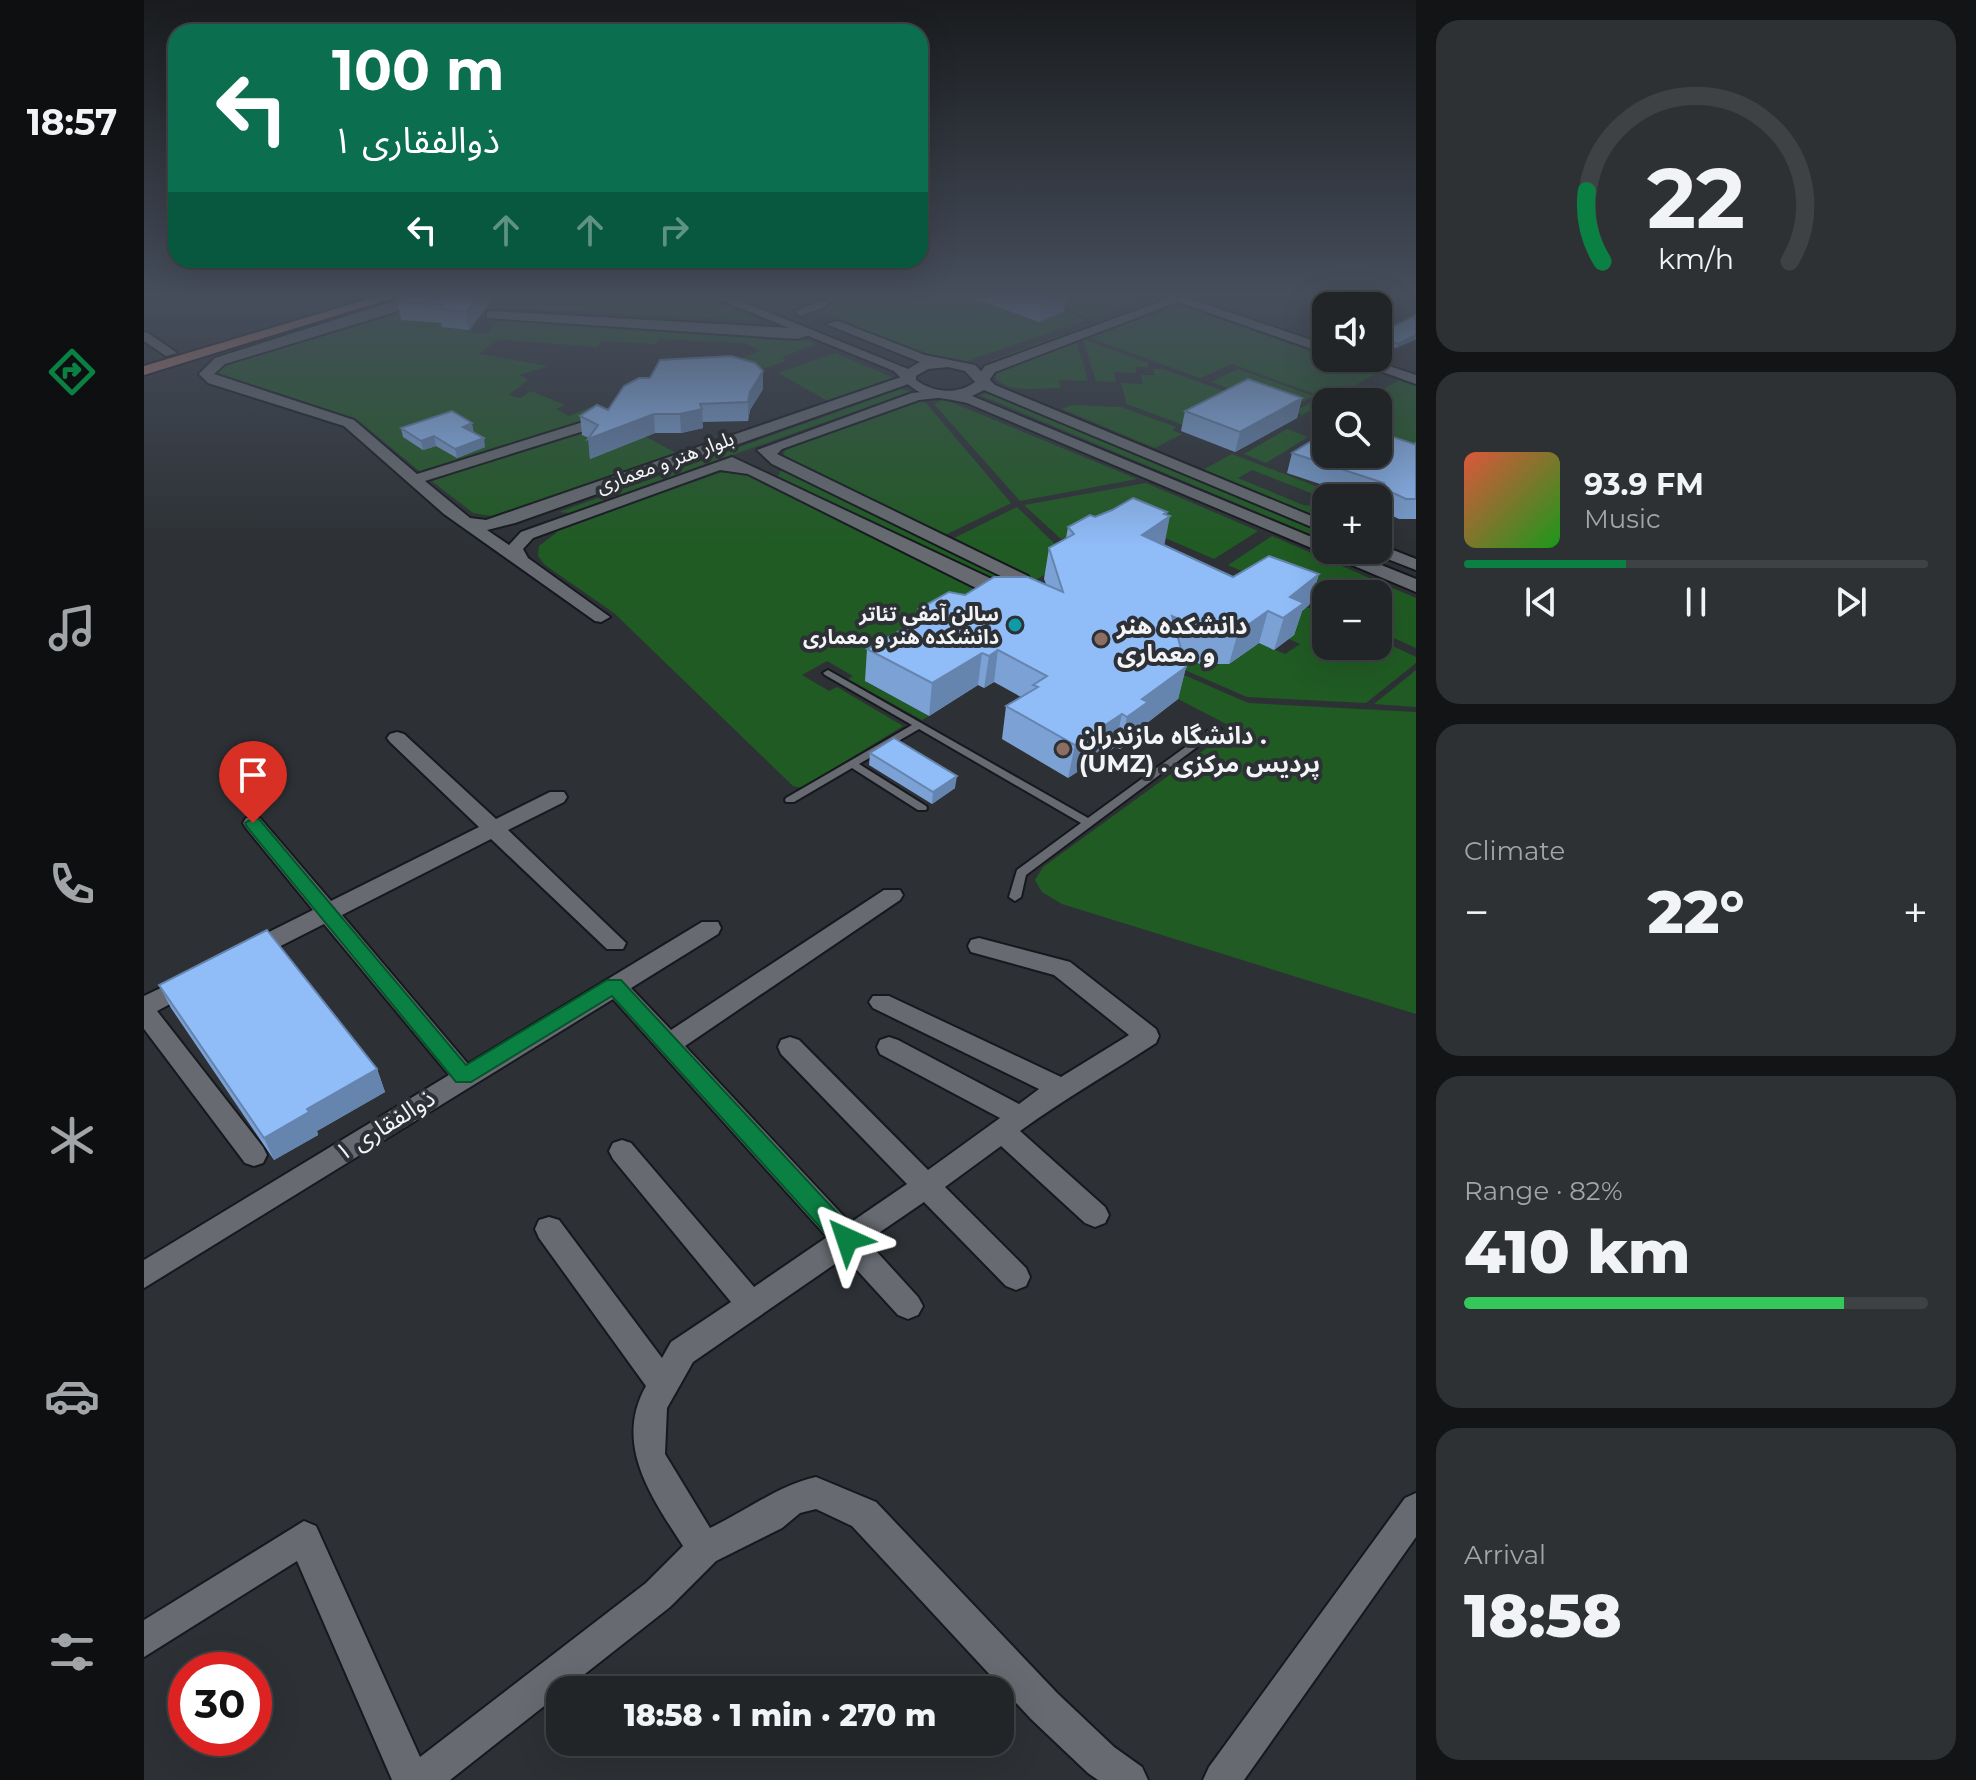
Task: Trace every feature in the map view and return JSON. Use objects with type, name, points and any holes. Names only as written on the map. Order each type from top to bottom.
[{"type":"main road","points":[[910,380],[919,389],[972,400],[1312,542]]},
{"type":"main road","points":[[946,394],[972,391],[983,380]]},
{"type":"main road","points":[[983,380],[990,388],[1312,522]]},
{"type":"main road","points":[[1392,555],[1416,565]]},
{"type":"main road","points":[[1364,564],[1416,586]]},
{"type":"street","points":[[213,380],[348,423],[463,520],[601,617]]},
{"type":"street","name":"بلوار هنر و معماری","points":[[463,520],[486,525],[509,520],[902,380]]},
{"type":"street","name":"بلوار هنر و معماری","points":[[521,561],[515,548],[527,535],[919,395],[946,394]]},
{"type":"street","points":[[414,480],[585,426]]},
{"type":"street","points":[[718,466],[733,465],[753,471],[998,592],[1015,595],[1026,589],[1022,580],[777,461],[769,454],[777,445]]},
{"type":"street","points":[[397,738],[615,943]]},
{"type":"street","points":[[254,1155],[144,1009],[327,911],[557,797]]},
{"type":"street","points":[[253,823],[464,1076]]},
{"type":"street","points":[[669,1044],[892,895]]},
{"type":"street","name":"ذوالفقاری ۱","points":[[144,1275],[464,1076],[710,928]]},
{"type":"street","points":[[704,1549],[659,1479],[649,1454],[652,1405],[682,1352],[926,1186],[1060,1088],[1079,1081],[1147,1036],[1062,968],[979,946]]},
{"type":"street","points":[[614,985],[908,1306]]},
{"type":"street","points":[[881,1002],[1060,1088]]},
{"type":"street","points":[[790,1047],[1016,1277]]},
{"type":"street","points":[[889,1047],[1010,1124],[1095,1215]]},
{"type":"street","points":[[622,1151],[751,1305]]},
{"type":"street","points":[[549,1229],[662,1383]]},
{"type":"street","points":[[420,1780],[658,1595],[704,1549],[770,1516],[792,1499],[816,1493],[864,1514],[1044,1706],[1101,1760],[1129,1780]]},
{"type":"street","points":[[1222,1780],[1416,1509]]},
{"type":"street","points":[[144,1640],[304,1538],[411,1780]]},
{"type":"lane","points":[[828,673],[1087,822]]},
{"type":"lane","points":[[790,800],[919,725]]},
{"type":"lane","points":[[1015,897],[1021,873],[1216,729]]},
{"type":"lane","points":[[852,764],[922,808]]},
{"type":"green space","points":[[232,380],[528,380],[508,395],[520,398],[531,391],[565,405],[556,409],[569,416],[591,407],[676,453],[828,401],[791,380],[893,380],[497,517],[473,513],[428,478],[498,451],[495,448],[423,474],[359,421]]},
{"type":"green space","points":[[998,380],[1059,380],[1060,388],[1025,389]]},
{"type":"green space","points":[[1142,380],[1194,380],[1235,395],[1183,425],[1127,404],[1121,383],[1143,384]]},
{"type":"green space","points":[[1269,380],[1312,396],[1287,410],[1211,382]]},
{"type":"green space","points":[[1276,380],[1364,380],[1350,388],[1312,388],[1312,393]]},
{"type":"green space","points":[[1399,380],[1416,386],[1416,458],[1392,455],[1392,388],[1385,388]]},
{"type":"green space","points":[[901,389],[910,392],[569,513],[559,512]]},
{"type":"green space","points":[[989,394],[1312,528],[1312,535],[980,395]]},
{"type":"green space","points":[[917,398],[926,403],[1011,503],[941,537],[787,460],[784,454],[785,447]]},
{"type":"green space","points":[[942,400],[1137,479],[1020,501],[934,404]]},
{"type":"green space","points":[[1312,402],[1312,409],[1302,415],[1294,412]]},
{"type":"green space","points":[[1072,405],[1121,407],[1176,427],[1172,430],[1182,434],[1155,448],[1062,409]]},
{"type":"green space","points":[[1287,429],[1308,437],[1266,463],[1244,454]]},
{"type":"green space","points":[[1232,454],[1312,485],[1312,494],[1252,470],[1238,478],[1303,505],[1312,506],[1312,514],[1298,513],[1199,472]]},
{"type":"green space","points":[[781,471],[1010,582],[1002,587],[778,476]]},
{"type":"green space","points":[[722,472],[749,474],[1002,599],[866,682],[929,716],[922,720],[848,679],[853,676],[827,661],[802,675],[829,691],[837,687],[903,726],[802,788],[793,786],[614,613],[545,565],[538,556],[539,546],[556,533],[554,530]]},
{"type":"green space","points":[[1146,483],[1258,531],[1214,559],[1119,518],[1061,539],[1024,505]]},
{"type":"green space","points":[[1017,507],[1059,548],[1063,564],[1032,582],[948,541]]},
{"type":"green space","points":[[1272,536],[1312,553],[1312,564],[1337,564],[1374,580],[1312,580],[1312,602],[1228,565]]},
{"type":"green space","points":[[1392,588],[1416,598],[1416,648],[1392,637]]},
{"type":"green space","points":[[1307,607],[1312,609],[1312,660],[1392,660],[1392,646],[1416,657],[1416,663],[1366,703],[1247,697],[1180,668],[1191,660],[1210,665],[1227,662],[1259,643],[1285,654],[1300,644],[1289,639],[1278,618]]},
{"type":"green space","points":[[1416,670],[1416,707],[1374,704]]},
{"type":"green space","points":[[1175,671],[1248,703],[1416,712],[1416,1014],[1062,904],[1042,892],[1035,880],[1043,867],[1234,728],[1178,699]]},
{"type":"building","points":[[635,380],[757,380],[748,402],[700,404],[702,409],[680,414],[654,414],[588,439],[598,425],[580,416],[597,405],[608,410],[624,386]]},
{"type":"building","points":[[1246,380],[1302,398],[1240,432],[1185,411]]},
{"type":"building","points":[[452,411],[472,423],[463,427],[484,438],[455,449],[434,436],[421,441],[401,428]]},
{"type":"building","points":[[1392,437],[1416,443],[1416,499],[1406,499],[1392,492],[1392,484],[1338,468],[1392,468]]},
{"type":"building","points":[[1312,441],[1312,460],[1292,453]]},
{"type":"building","points":[[1133,498],[1170,516],[1142,535],[1233,577],[1269,556],[1319,574],[1290,597],[1304,603],[1283,618],[1268,611],[1238,632],[1208,632],[1172,616],[1186,667],[1142,699],[1148,702],[1127,717],[1122,714],[1075,745],[1006,706],[1038,687],[1033,685],[1047,676],[998,650],[989,656],[982,653],[932,683],[867,649],[928,613],[919,609],[949,592],[965,595],[994,577],[1028,577],[1063,592],[1049,548],[1074,534],[1068,527],[1090,515],[1095,517],[1112,510]]},
{"type":"building","points":[[894,738],[957,776],[933,792],[870,753]]},
{"type":"building","points":[[267,930],[377,1069],[264,1138],[159,985]]},
{"type":"place","name":"سالن آمفی تئاتر دانشکده هنر و معماری","points":[[1015,625]]},
{"type":"place","name":"دانشکده هنر و معماری","points":[[1101,639]]},
{"type":"place","name":"دانشگاه مازندران . (UMZ) . پردیس مرکزی","points":[[1063,749]]},
{"type":"route","points":[[253,823],[464,1076],[614,985],[847,1239]]}]
